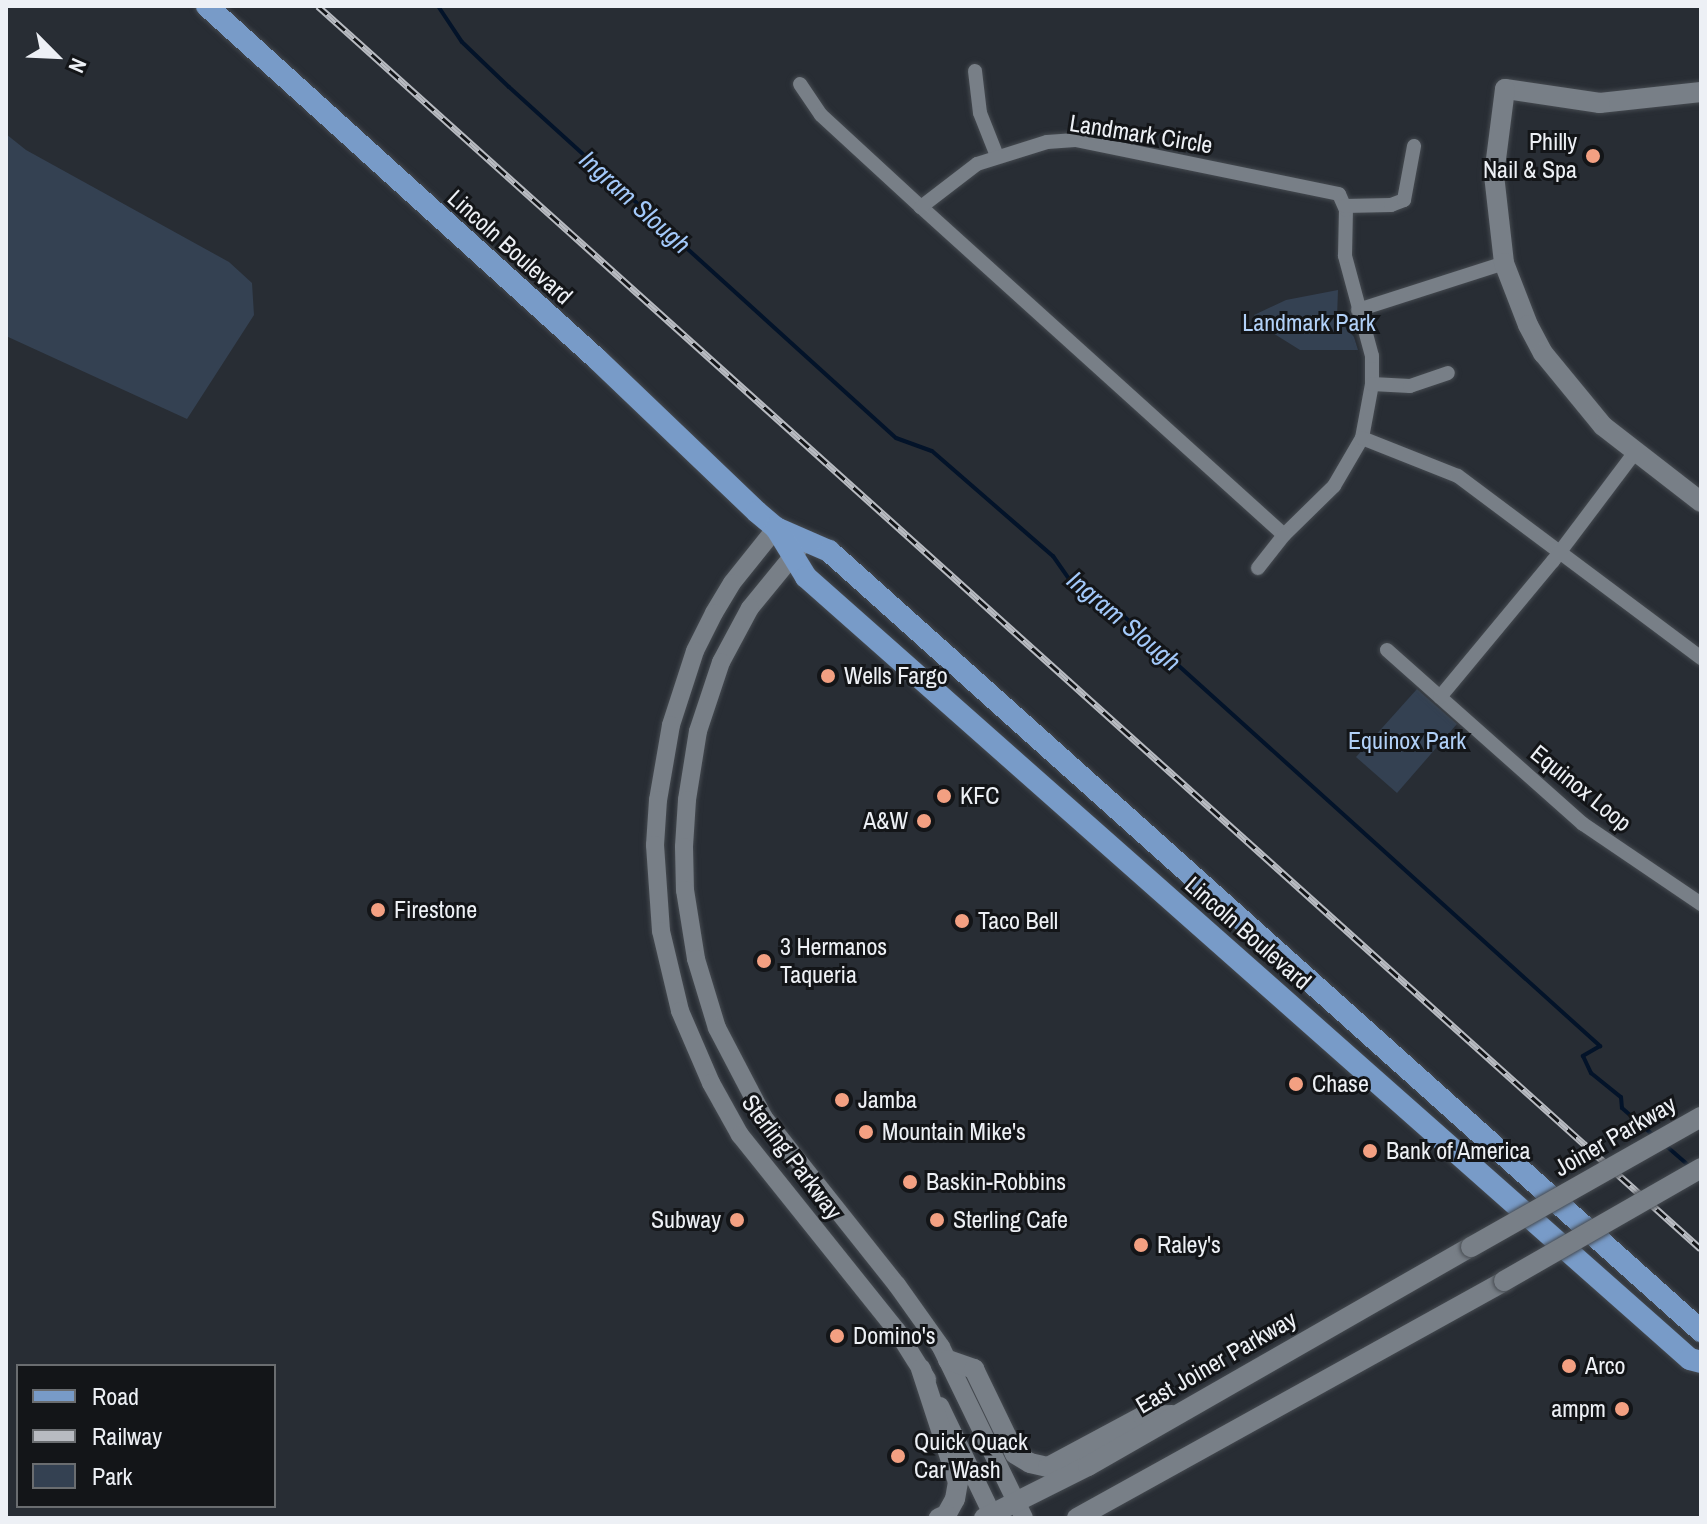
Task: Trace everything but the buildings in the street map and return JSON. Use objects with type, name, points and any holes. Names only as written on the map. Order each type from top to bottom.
[{"type":"main road","name":"Lincoln Boulevard","points":[[207,6],[597,359],[776,528],[799,548],[829,551],[1701,1331]]},
{"type":"main road","points":[[1701,92],[1600,103],[1505,89],[1494,175],[1504,263],[1528,325],[1559,376],[1603,426],[1701,502]]},
{"type":"main road","name":"Lincoln Boulevard","points":[[799,548],[806,577],[818,588],[1690,1359],[1701,1362]]},
{"type":"main road","name":"Joiner Parkway","points":[[1471,1247],[1701,1117]]},
{"type":"main road","points":[[1077,1518],[1701,1168]]},
{"type":"main road","name":"East Joiner Parkway","points":[[990,1517],[1021,1510],[1176,1415],[1471,1247]]},
{"type":"main road","points":[[948,1360],[974,1369],[1015,1454],[1030,1463],[1048,1467],[1143,1416],[1176,1415]]},
{"type":"main road","points":[[921,1369],[958,1482],[955,1499],[946,1515],[939,1518]]},
{"type":"street","points":[[975,71],[980,113],[997,156]]},
{"type":"street","points":[[800,84],[821,115],[1284,535]]},
{"type":"street","name":"Landmark Circle","points":[[921,207],[977,164],[1047,142],[1075,140],[1327,190],[1339,194],[1345,206]]},
{"type":"street","points":[[1258,568],[1284,535],[1334,486],[1362,438],[1372,384],[1372,356],[1345,256],[1345,206],[1391,205],[1404,200],[1414,146]]},
{"type":"street","points":[[1358,310],[1504,263]]},
{"type":"street","points":[[1372,384],[1410,386],[1448,373]]},
{"type":"street","points":[[1362,438],[1458,476],[1701,658]]},
{"type":"street","points":[[1440,697],[1561,551],[1635,452]]},
{"type":"street","name":"Sterling Parkway","points":[[776,528],[732,583],[714,613],[695,651],[671,725],[658,800],[655,845],[661,931],[680,1011],[711,1083],[740,1135],[875,1303],[921,1369],[990,1517]]},
{"type":"street","name":"Sterling Parkway","points":[[799,548],[757,597],[740,626],[721,662],[698,731],[687,800],[684,847],[685,890],[696,959],[717,1028],[764,1118],[897,1285],[948,1360],[1021,1510]]},
{"type":"street","name":"Equinox Loop","points":[[1387,650],[1583,824],[1701,904]]},
{"type":"green space","points":[[6,134],[26,150],[229,262],[252,283],[254,315],[187,419],[6,336]]},
{"type":"green space","name":"Landmark Park","points":[[1338,290],[1337,318],[1354,337],[1358,350],[1300,350],[1265,328],[1254,315],[1286,300]]},
{"type":"green space","name":"Equinox Park","points":[[1417,689],[1457,724],[1397,793],[1356,757]]},
{"type":"waterway","name":"Ingram Slough","points":[[438,6],[462,42],[509,87],[896,438],[932,451],[1053,556],[1074,586],[1097,592],[1600,1046],[1583,1056],[1591,1073],[1621,1097],[1622,1108],[1654,1136]]},
{"type":"waterway","name":"Ingram Slough","points":[[1664,1144],[1690,1167]]},
{"type":"railway","points":[[318,6],[1701,1249]]},
{"type":"place","name":"Philly Nail & Spa","points":[[1593,156]]},
{"type":"place","name":"Wells Fargo","points":[[828,676]]},
{"type":"place","name":"KFC","points":[[944,796]]},
{"type":"place","name":"A&W","points":[[924,821]]},
{"type":"place","name":"Firestone","points":[[378,910]]},
{"type":"place","name":"Taco Bell","points":[[962,921]]},
{"type":"place","name":"3 Hermanos Taqueria","points":[[764,961]]},
{"type":"place","name":"Chase","points":[[1296,1084]]},
{"type":"place","name":"Jamba","points":[[842,1100]]},
{"type":"place","name":"Mountain Mike's","points":[[866,1132]]},
{"type":"place","name":"Bank of America","points":[[1370,1151]]},
{"type":"place","name":"Baskin-Robbins","points":[[910,1182]]},
{"type":"place","name":"Subway","points":[[737,1220]]},
{"type":"place","name":"Sterling Cafe","points":[[937,1220]]},
{"type":"place","name":"Raley's","points":[[1141,1245]]},
{"type":"place","name":"Domino's","points":[[837,1336]]},
{"type":"place","name":"Arco","points":[[1569,1366]]},
{"type":"place","name":"ampm","points":[[1622,1409]]},
{"type":"place","name":"Quick Quack Car Wash","points":[[898,1456]]}]
